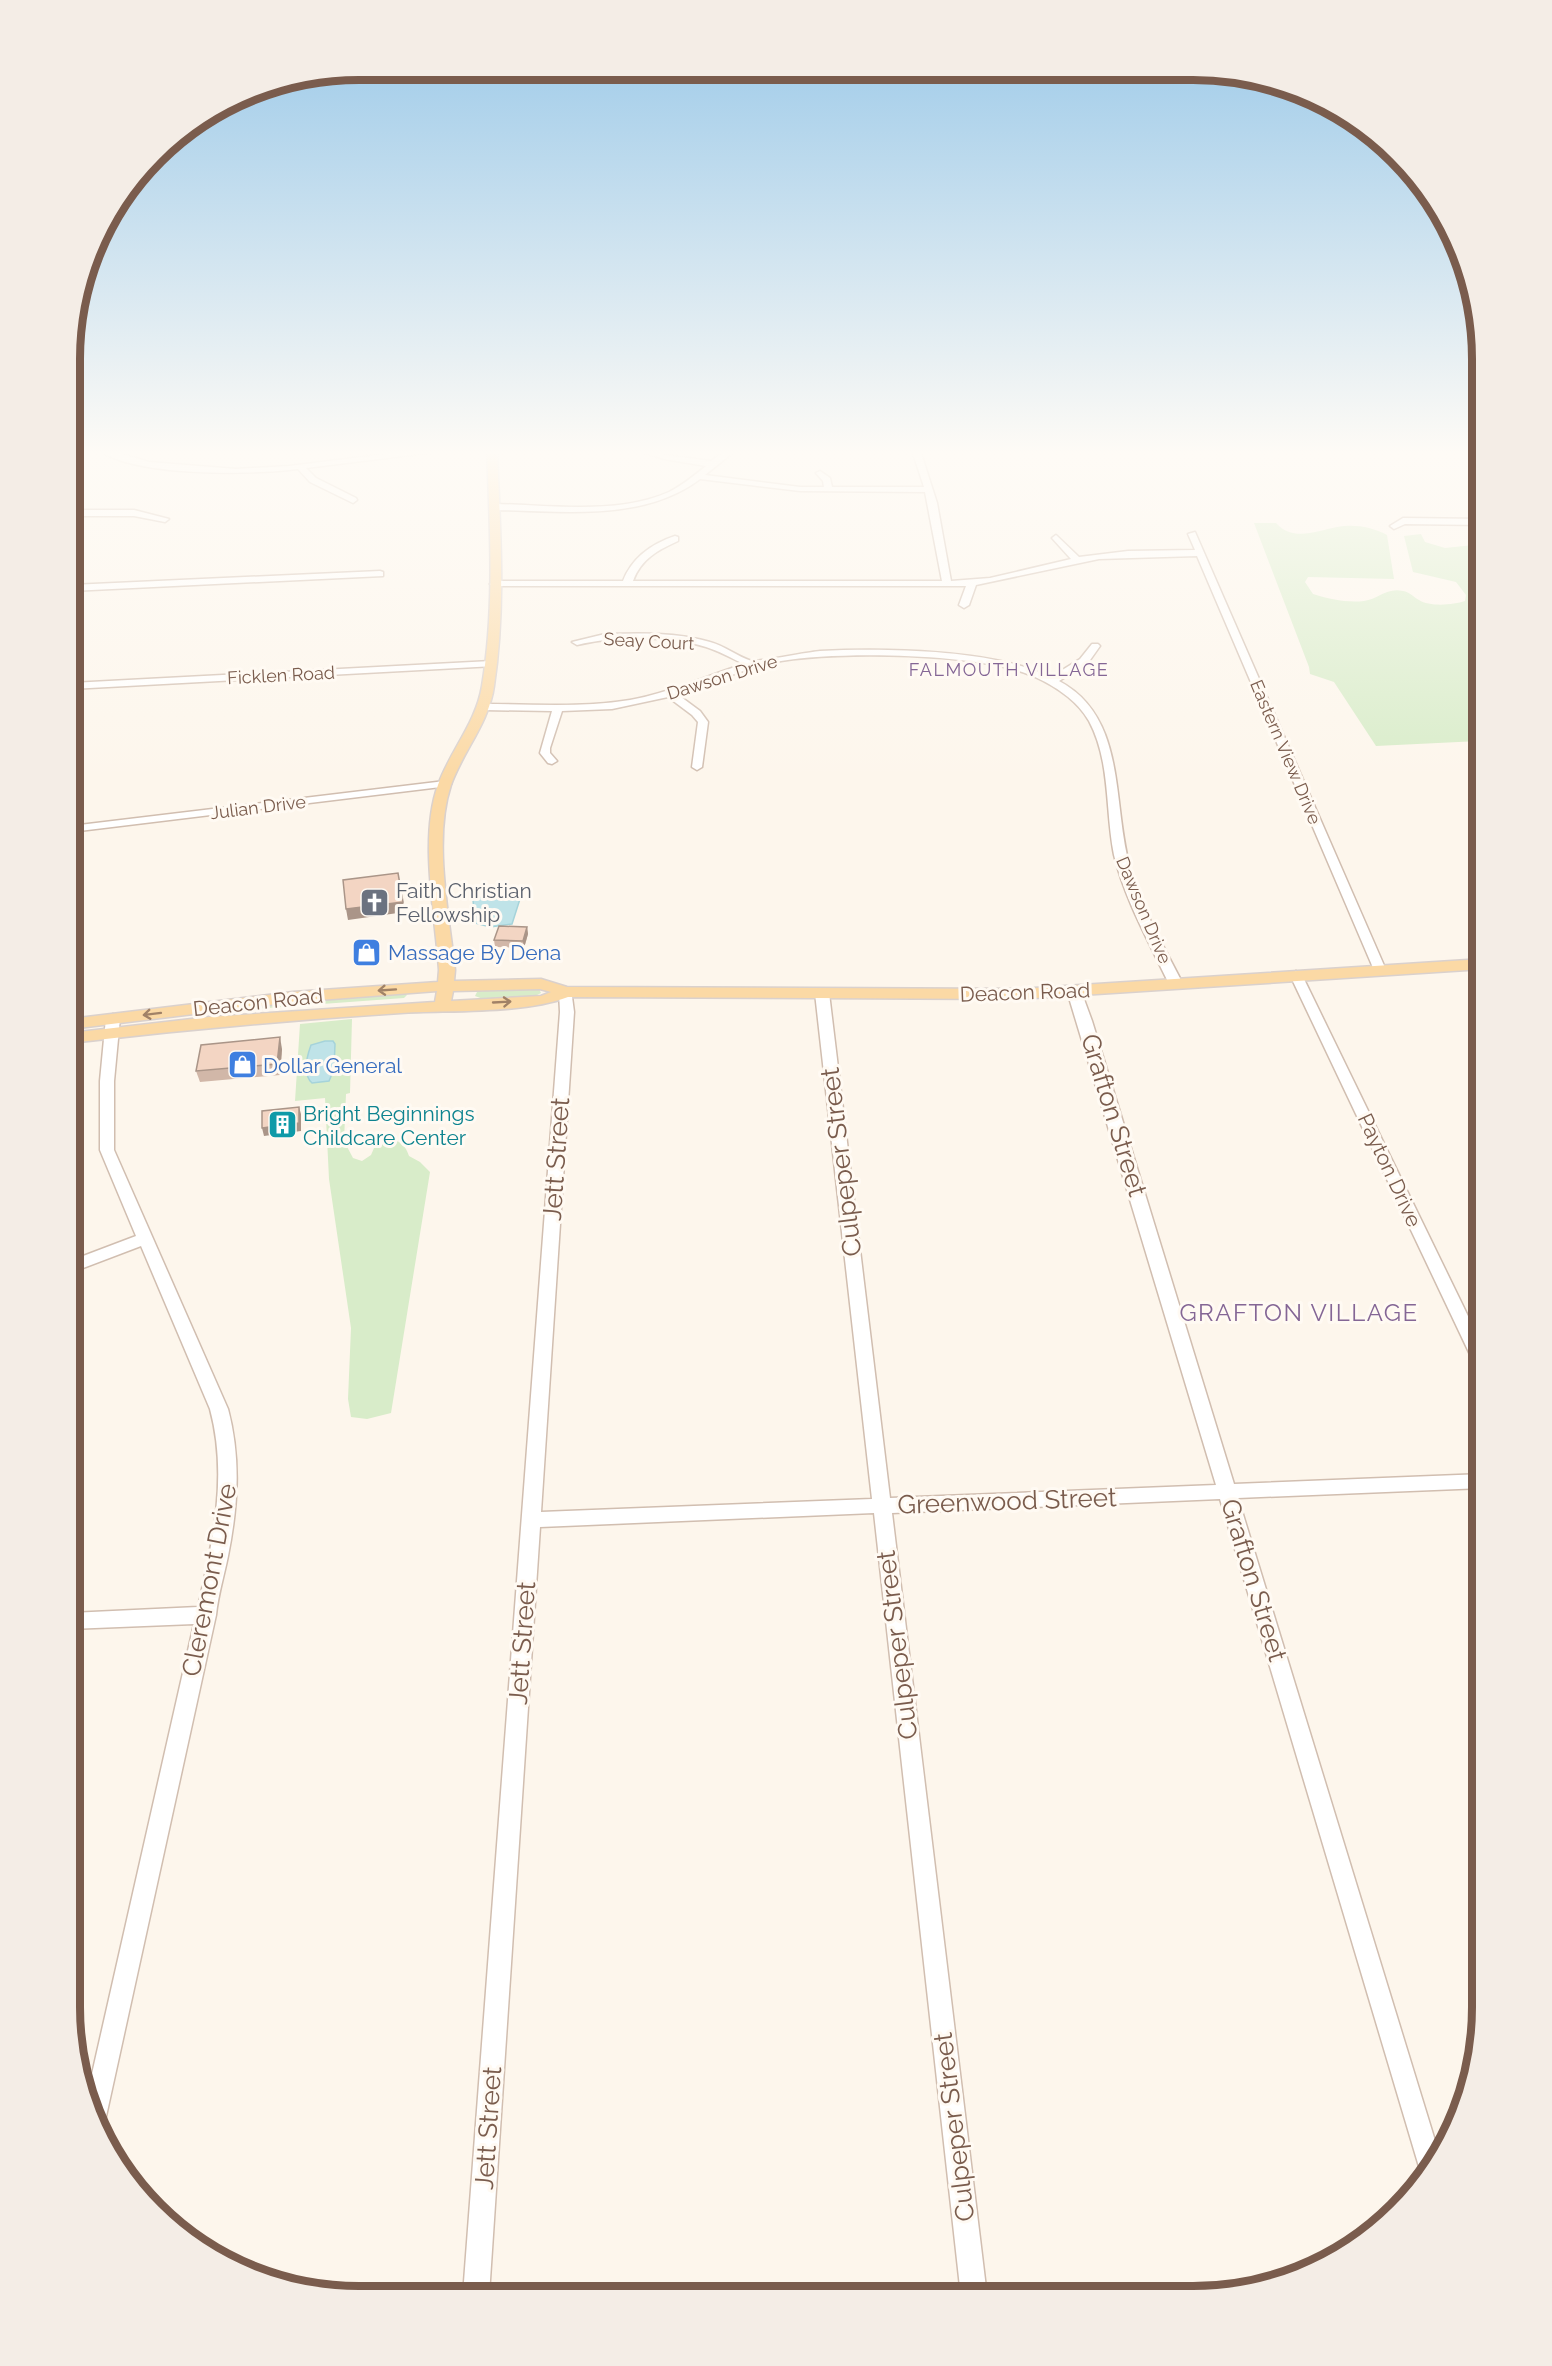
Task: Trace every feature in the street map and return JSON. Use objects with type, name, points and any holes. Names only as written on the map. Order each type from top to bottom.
[{"type":"main road","points":[[443,1005],[447,970],[435,835],[445,784],[470,738],[483,707],[491,664],[495,560]]},
{"type":"main road","name":"Deacon Road","points":[[80,1035],[111,1026],[293,997],[446,986],[541,984],[566,992],[950,995],[1074,991],[1472,965]]},
{"type":"main road","name":"Deacon Road","points":[[80,1024],[111,1026],[209,1022],[443,1005],[543,1001],[566,992]]},
{"type":"street","points":[[627,584],[631,570],[639,560]]},
{"type":"street","points":[[944,560],[947,584]]},
{"type":"street","points":[[495,584],[972,583],[1011,578],[1082,560]]},
{"type":"street","name":"Eastern View Drive","points":[[1203,560],[1380,970]]},
{"type":"street","points":[[80,588],[380,574]]},
{"type":"street","points":[[964,605],[972,583]]},
{"type":"street","name":"Seay Court","points":[[577,642],[601,637],[681,640],[717,648],[753,665]]},
{"type":"street","points":[[1051,681],[1084,661],[1095,646]]},
{"type":"street","name":"Dawson Drive","points":[[483,707],[609,706],[670,694],[753,665],[785,658],[822,655],[883,654],[948,657],[1003,664],[1051,681],[1077,698],[1098,730],[1110,764],[1120,858],[1176,984]]},
{"type":"street","name":"Ficklen Road","points":[[80,686],[491,664]]},
{"type":"street","points":[[670,694],[696,713],[703,722],[697,767]]},
{"type":"street","points":[[552,761],[545,753],[545,748],[558,708]]},
{"type":"street","name":"Julian Drive","points":[[80,828],[445,784]]},
{"type":"street","name":"Payton Drive","points":[[1296,975],[1472,1342]]},
{"type":"street","name":"Grafton Street","points":[[1074,991],[1085,1020],[1428,2159]]},
{"type":"street","name":"Jett Street","points":[[477,2286],[567,1012],[566,992]]},
{"type":"street","name":"Culpeper Street","points":[[822,993],[880,1506],[973,2286]]},
{"type":"street","name":"Cleremont Drive","points":[[97,2104],[206,1615],[229,1491],[230,1463],[227,1433],[219,1409],[106,1150],[107,1080],[111,1026]]},
{"type":"street","points":[[80,1262],[144,1239]]},
{"type":"street","name":"Greenwood Street","points":[[531,1520],[1472,1481]]},
{"type":"street","points":[[80,1621],[206,1615]]},
{"type":"green space","points":[[1268,560],[1391,560],[1394,579],[1308,577],[1305,582],[1313,594],[1345,601],[1364,601],[1397,590],[1408,592],[1429,604],[1448,604],[1465,601],[1466,595],[1456,582],[1413,572],[1410,560],[1472,560],[1472,741],[1376,746],[1334,682],[1310,674]]},
{"type":"green space","points":[[539,989],[541,993],[535,996],[483,999],[475,996],[478,990]]},
{"type":"green space","points":[[404,993],[407,995],[404,998],[239,1010],[305,1000]]},
{"type":"green space","points":[[352,1019],[350,1093],[346,1094],[344,1141],[353,1158],[362,1161],[371,1155],[378,1139],[397,1141],[404,1146],[409,1156],[420,1162],[430,1172],[391,1413],[367,1419],[351,1417],[348,1399],[351,1328],[329,1179],[325,1098],[295,1101],[300,1024]]},
{"type":"water","points":[[482,897],[520,899],[512,924],[490,927],[475,923],[473,900]]},
{"type":"water","points":[[333,1041],[335,1044],[334,1069],[329,1081],[312,1083],[306,1070],[309,1049],[311,1045]]},
{"type":"building","name":"Faith Christian Fellowship","points":[[398,873],[403,902],[346,909],[343,880]]},
{"type":"building","points":[[499,926],[527,927],[523,941],[494,940]]},
{"type":"building","points":[[280,1037],[277,1064],[196,1071],[201,1045]]},
{"type":"building","points":[[299,1107],[299,1123],[262,1128],[262,1111]]},
{"type":"place","name":"Faith Christian Fellowship","points":[[375,902]]},
{"type":"place","name":"Massage By Dena","points":[[367,952]]},
{"type":"place","name":"Dollar General","points":[[242,1065]]},
{"type":"place","name":"Bright Beginnings Childcare Center","points":[[282,1125]]},
{"type":"district","name":"FALMOUTH VILLAGE","points":[[1009,669]]},
{"type":"district","name":"GRAFTON VILLAGE","points":[[1299,1312]]}]
